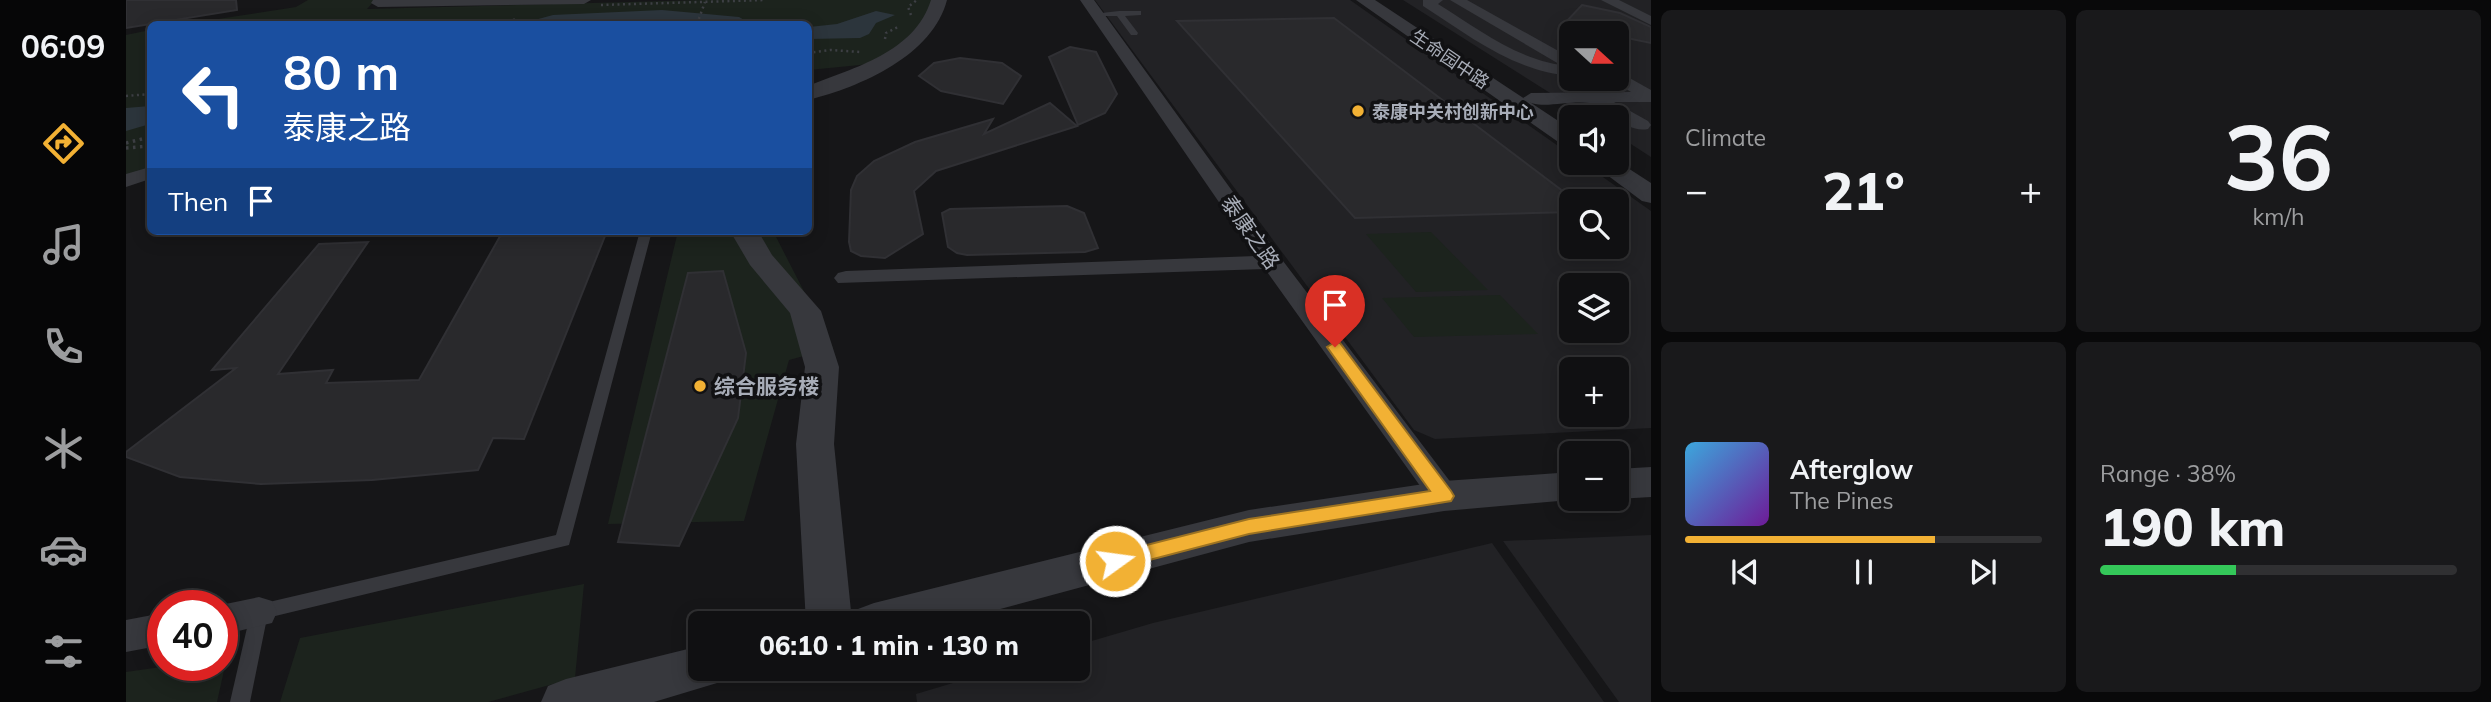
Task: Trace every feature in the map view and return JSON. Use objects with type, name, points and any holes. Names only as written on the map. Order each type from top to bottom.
[{"type":"street","points":[[382,0],[378,3],[591,2]]},
{"type":"street","points":[[812,91],[907,48],[928,31],[938,13],[939,0]]},
{"type":"street","name":"生命园中路","points":[[1364,0],[1559,132]]},
{"type":"street","name":"生命园中路","points":[[1381,0],[1559,116]]},
{"type":"street","points":[[1436,0],[1428,3],[1528,64],[1559,66]]},
{"type":"street","points":[[1457,0],[1559,61]]},
{"type":"street","points":[[1608,0],[1651,22]]},
{"type":"street","name":"泰康之路","points":[[1101,9],[1272,262],[1444,496]]},
{"type":"street","points":[[1531,98],[1650,97],[1629,84]]},
{"type":"street","points":[[1584,91],[1642,125]]},
{"type":"street","points":[[1629,162],[1651,176]]},
{"type":"street","points":[[126,181],[147,174]]},
{"type":"street","points":[[1621,175],[1651,195]]},
{"type":"street","points":[[746,235],[760,259],[805,311],[822,367],[815,444],[828,611]]},
{"type":"street","points":[[846,278],[1272,262]]},
{"type":"street","points":[[1629,483],[1651,482]]},
{"type":"street","points":[[920,611],[1249,526],[1444,496],[1559,488]]},
{"type":"street","points":[[238,615],[258,612]]},
{"type":"street","points":[[126,636],[147,632]]},
{"type":"street","points":[[566,702],[688,671]]},
{"type":"lane","points":[[1101,9],[1138,13]]},
{"type":"lane","points":[[1101,9],[1134,33]]},
{"type":"lane","points":[[240,702],[258,612],[563,540],[645,235]]},
{"type":"path","points":[[591,2],[765,0]]},
{"type":"path","points":[[698,21],[705,2]]},
{"type":"path","points":[[508,21],[525,16]]},
{"type":"path","points":[[812,53],[847,50],[887,58]]},
{"type":"path","points":[[126,96],[147,94]]},
{"type":"path","points":[[126,146],[147,138]]},
{"type":"path","points":[[126,146],[147,146]]},
{"type":"shaded area","points":[[308,0],[375,0],[367,9],[703,0],[939,0],[938,13],[880,63],[812,70],[812,21],[205,21],[296,7]]},
{"type":"shaded area","name":"泰康中关村创新中心","points":[[1095,0],[1350,0],[1559,147],[1559,175],[1600,175],[1620,189],[1559,189],[1559,259],[1629,259],[1629,195],[1651,211],[1651,428],[1435,439],[1414,430]]},
{"type":"shaded area","points":[[1403,0],[1651,0],[1651,157],[1629,143],[1629,105],[1569,105]]},
{"type":"shaded area","points":[[662,10],[739,17],[746,21],[531,21],[553,15]]},
{"type":"shaded area","points":[[876,11],[895,15],[876,23],[869,34],[860,38],[812,39],[812,27],[837,24]]},
{"type":"shaded area","points":[[147,31],[147,174],[126,181],[126,35]]},
{"type":"shaded area","points":[[147,106],[147,125],[126,131],[126,108]]},
{"type":"shaded area","points":[[1431,232],[1488,290],[1416,292],[1366,234]]},
{"type":"shaded area","points":[[677,235],[775,235],[833,348],[789,360],[744,521],[608,524]]},
{"type":"shaded area","points":[[1500,295],[1538,334],[1414,337],[1382,298]]},
{"type":"shaded area","points":[[1651,535],[1651,702],[1619,702],[1503,541]]},
{"type":"shaded area","points":[[1492,543],[1604,702],[917,702],[916,694],[960,681],[1090,681],[1090,641],[1153,623]]},
{"type":"shaded area","points":[[584,584],[575,678],[488,702],[280,702],[300,638]]},
{"type":"shaded area","points":[[147,669],[147,681],[222,681],[217,702],[126,702],[126,672]]},
{"type":"building","points":[[126,0],[236,0],[237,10],[169,21],[147,21],[147,25],[126,28]]},
{"type":"building","points":[[1582,5],[1620,13],[1651,27],[1651,43],[1629,38],[1629,21],[1567,21]]},
{"type":"building","name":"泰康中关村创新中心","points":[[1334,18],[1560,189],[1559,212],[1355,218],[1177,21]]},
{"type":"building","points":[[1070,47],[1096,52],[1117,94],[1105,113],[1078,125],[1049,57]]},
{"type":"building","points":[[960,58],[1002,63],[1021,76],[1003,104],[941,91],[919,76],[934,63]]},
{"type":"building","points":[[1050,103],[1077,126],[936,171],[914,191],[923,234],[885,258],[861,256],[851,251],[851,190],[857,176],[874,161],[915,142],[993,119],[984,134]]},
{"type":"building","points":[[1067,206],[1084,213],[1098,248],[1085,252],[967,255],[948,247],[942,213],[950,209]]},
{"type":"building","points":[[501,235],[605,235],[524,439],[493,438],[478,470],[372,480],[261,484],[180,477],[126,457],[126,452],[236,368],[212,370],[319,244],[368,242],[278,374],[333,370],[326,383],[419,380]]},
{"type":"building","name":"综合服务楼","points":[[723,271],[746,353],[738,418],[679,546],[618,542],[688,273]]},
{"type":"place","name":"泰康中关村创新中心","points":[[1358,111]]},
{"type":"place","name":"综合服务楼","points":[[700,386]]},
{"type":"route","points":[[1115,561],[1249,526],[1444,496],[1335,347]]}]
